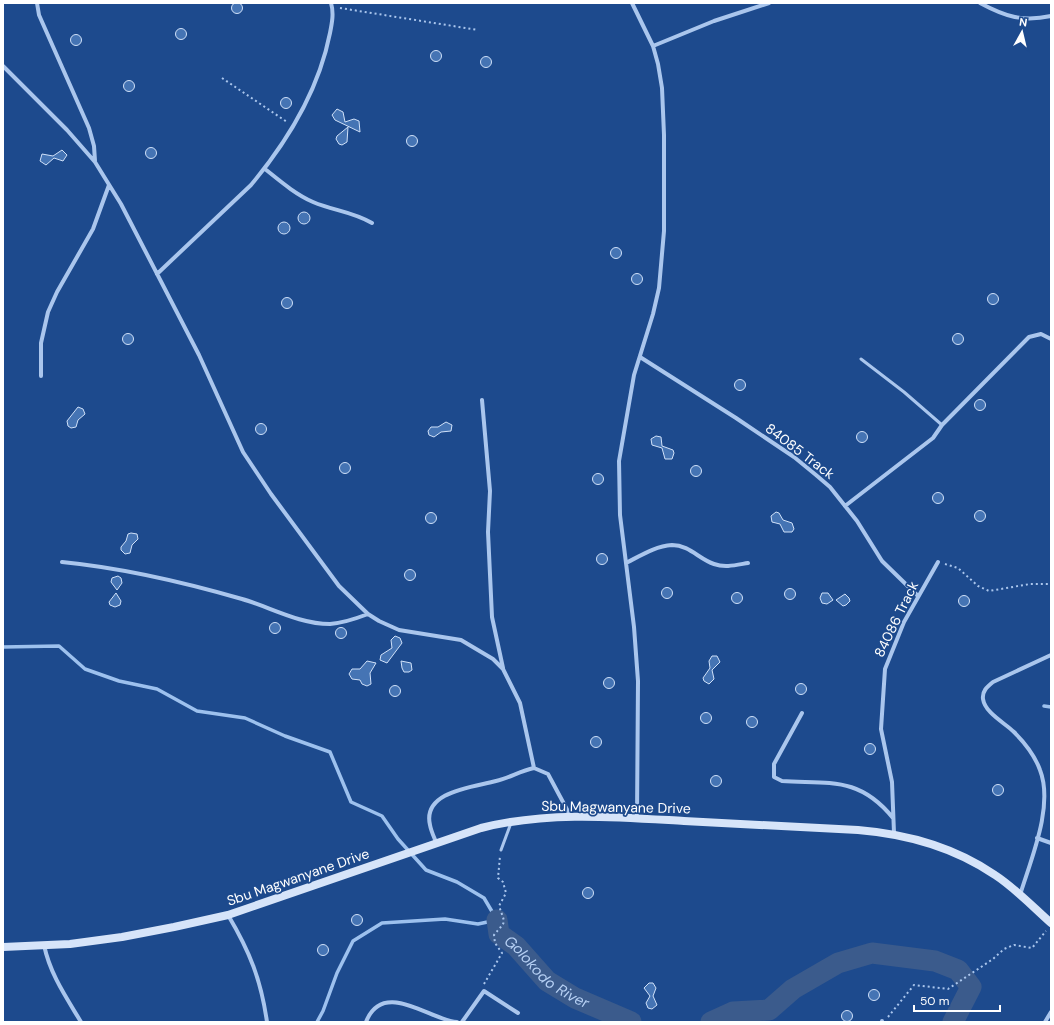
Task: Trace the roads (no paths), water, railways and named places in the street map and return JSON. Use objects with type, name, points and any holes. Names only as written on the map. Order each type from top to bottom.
[{"type":"main road","name":"Sbu Magwanyane Drive","points":[[3,947],[44,945],[122,937],[174,928],[228,915],[390,860],[436,842],[481,828],[511,821],[536,818],[571,817],[637,818],[894,833],[927,842],[954,852],[996,876],[1051,923]]},
{"type":"street","points":[[37,3],[39,14],[88,128],[94,146],[95,162]]},
{"type":"street","points":[[632,3],[653,46],[662,88],[664,112],[664,232],[659,288],[630,394],[619,461],[620,515],[634,627],[638,680],[637,818]]},
{"type":"street","points":[[653,46],[714,21],[769,3]]},
{"type":"street","points":[[980,3],[1005,15],[1019,19],[1029,20],[1051,16]]},
{"type":"street","points":[[157,274],[219,216],[265,169],[293,126],[305,104],[327,46],[333,15],[332,5]]},
{"type":"street","points":[[3,66],[68,130],[95,162],[121,204],[199,356],[237,440],[252,466],[339,586],[368,614],[399,630],[461,640],[482,651],[503,669]]},
{"type":"street","points":[[265,169],[302,196],[328,207],[357,215],[372,223]]},
{"type":"street","points":[[41,376],[41,343],[48,312],[57,292],[93,230],[109,185]]},
{"type":"street","points":[[845,506],[933,438],[942,425],[1029,337],[1040,334],[1051,339]]},
{"type":"street","name":"84085 Track","points":[[640,357],[794,457],[830,488],[857,521],[882,561],[917,595]]},
{"type":"street","points":[[482,400],[490,491],[488,532],[492,617],[503,669],[520,703],[534,768]]},
{"type":"street","points":[[626,563],[650,551],[671,545],[688,549],[707,561],[719,565],[729,566],[748,563]]},
{"type":"street","points":[[62,562],[114,568],[170,580],[242,599],[316,622],[329,624],[349,621],[368,614]]},
{"type":"street","name":"84086 Track","points":[[894,833],[892,818],[892,782],[881,729],[884,676],[892,648],[917,595],[938,562]]},
{"type":"street","points":[[1020,895],[1037,838],[1043,809],[1044,795],[1041,770],[1028,747],[1014,732],[987,708],[983,701],[983,694],[986,688],[993,682],[1051,655]]},
{"type":"street","points":[[802,713],[774,764],[774,777],[782,781],[834,783],[855,788],[872,797],[892,818]]},
{"type":"street","points":[[436,842],[430,824],[429,813],[433,804],[439,799],[450,794],[534,768],[544,771],[552,779],[571,817]]},
{"type":"street","points":[[1037,838],[1051,843]]},
{"type":"street","points":[[228,915],[256,971],[267,1022]]},
{"type":"street","points":[[44,945],[48,964],[53,976],[82,1022]]},
{"type":"street","points":[[462,1022],[484,991],[518,1013]]},
{"type":"street","points":[[366,1022],[370,1012],[378,1005],[392,1003],[417,1007],[457,1022]]},
{"type":"street","points":[[1045,1022],[1051,1012]]},
{"type":"lane","points":[[861,359],[904,392],[942,425]]},
{"type":"lane","points":[[501,850],[511,821]]},
{"type":"waterway","points":[[3,647],[59,646],[85,669],[119,681],[157,689],[197,711],[245,718],[285,736],[330,752],[351,802],[382,816],[398,839],[426,870],[457,882],[484,898],[497,920],[478,924],[445,919],[382,923],[353,941],[337,973],[323,1011],[317,1022]]},
{"type":"waterway","points":[[1044,706],[1051,707]]},
{"type":"waterway","name":"Golokodo River","points":[[497,920],[499,934],[516,946],[547,981],[575,998],[631,1022]]},
{"type":"waterway","name":"Golokodo River","points":[[711,1022],[733,1012],[769,1010],[793,989],[838,963],[872,953],[935,961],[958,970],[971,987],[953,1022]]}]
